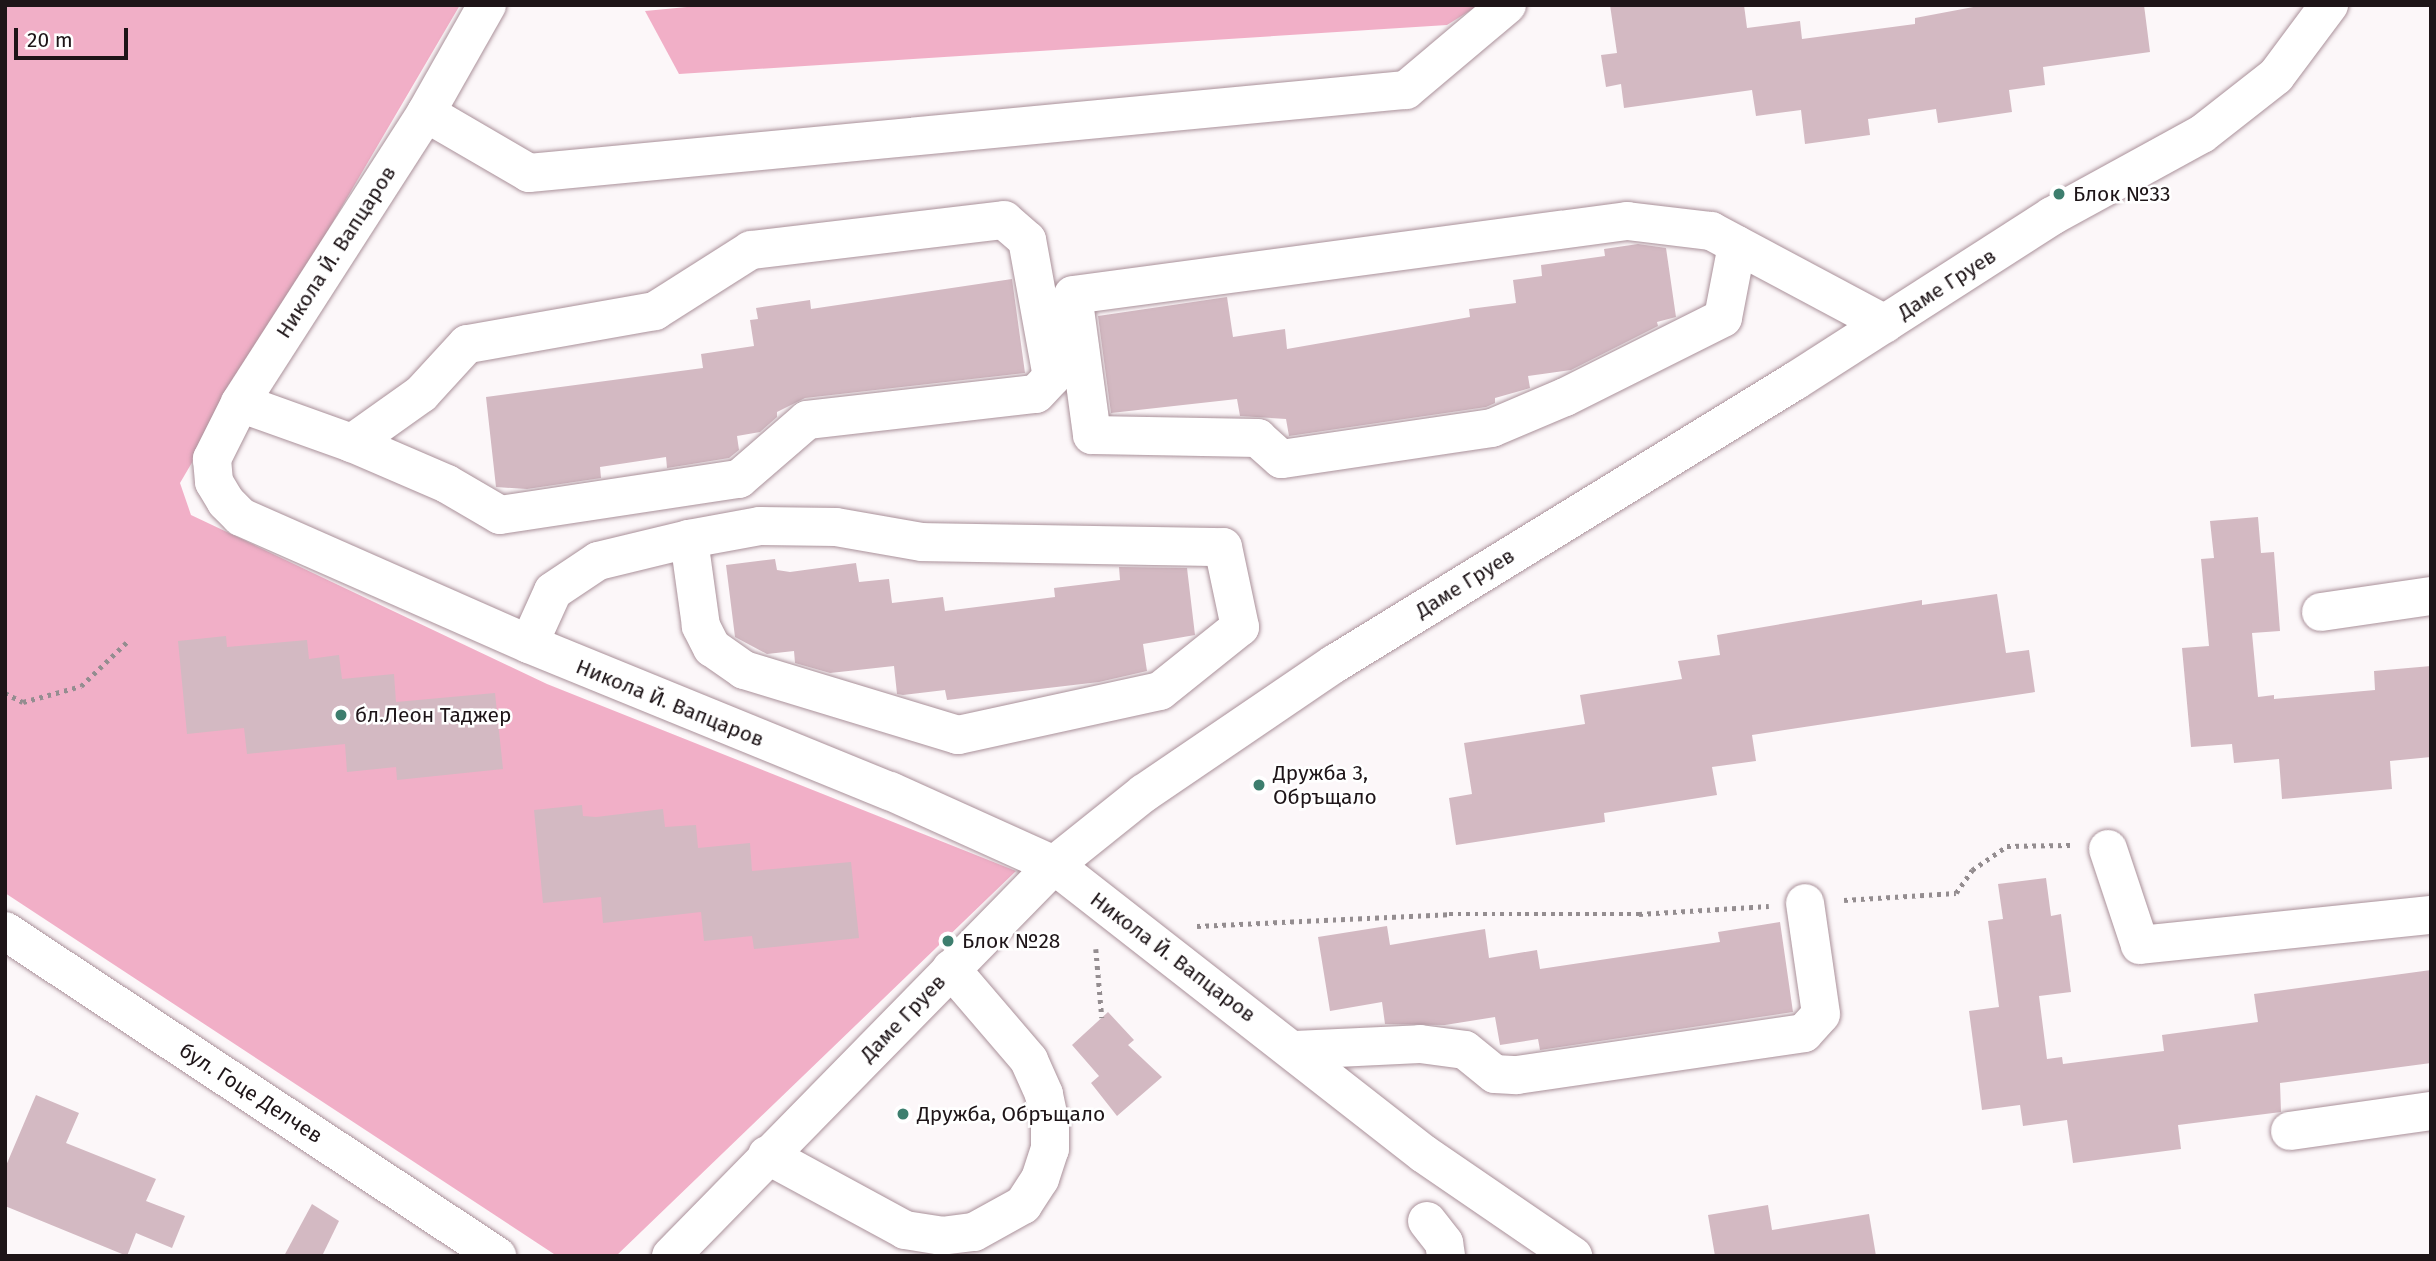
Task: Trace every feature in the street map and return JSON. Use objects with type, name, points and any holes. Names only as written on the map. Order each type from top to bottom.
[{"type":"street","name":"Никола Й. Вапцаров","points":[[486,5],[426,113],[240,403],[212,459],[214,482],[241,517],[529,644],[890,791],[1054,865],[1296,1050],[1424,1154],[1573,1256]]},
{"type":"street","points":[[426,113],[529,173],[1406,90],[1507,5]]},
{"type":"street","name":"Даме Груев","points":[[671,1256],[1054,865],[1144,793],[1334,664],[1885,324],[2052,216],[2202,134],[2276,76],[2329,5]]},
{"type":"street","points":[[352,443],[421,394],[467,344],[656,311],[751,250],[1004,220],[1027,240],[1056,299],[1092,435],[1258,438],[1281,458],[1492,428],[1565,397],[1723,318],[1737,245]]},
{"type":"street","points":[[1056,299],[1627,221],[1711,231],[1885,324]]},
{"type":"street","points":[[240,403],[352,443],[447,484],[500,515],[739,479],[807,420],[1036,394],[1052,377],[1056,299]]},
{"type":"street","points":[[529,644],[553,591],[566,578],[598,561],[689,540],[760,526],[836,527],[922,542],[1223,547],[1240,627],[1160,691],[958,735],[744,670],[712,648],[701,626],[689,540]]},
{"type":"street","points":[[2321,612],[2431,596]]},
{"type":"street","points":[[2108,849],[2140,945],[2431,915]]},
{"type":"street","points":[[1296,1050],[1420,1044],[1465,1050],[1495,1074],[1517,1075],[1804,1033],[1821,1014],[1805,903]]},
{"type":"street","name":"бул. Гоце Делчев","points":[[5,931],[496,1256]]},
{"type":"street","points":[[767,1155],[905,1230],[941,1237],[974,1232],[1023,1205],[1040,1179],[1050,1149],[1051,1123],[1044,1094],[1029,1060],[951,969]]},
{"type":"street","points":[[2290,1131],[2431,1111]]},
{"type":"street","points":[[1427,1221],[1444,1243],[1446,1256]]},
{"type":"path","points":[[5,693],[23,702],[81,686],[129,640]]},
{"type":"path","points":[[1137,930],[1449,914],[1639,914],[1956,893],[1972,870],[2007,846],[2058,843],[2108,849]]},
{"type":"shaded area","points":[[5,5],[460,5],[180,483],[191,515],[547,684],[1016,871],[616,1256],[557,1256],[5,893]]},
{"type":"shaded area","points":[[708,5],[1479,5],[1447,25],[679,74],[645,11]]},
{"type":"building","points":[[1610,5],[1744,5],[1747,28],[1800,21],[1802,39],[1915,24],[1915,18],[1984,5],[2144,5],[2150,52],[2043,67],[2045,85],[2009,90],[2012,112],[1938,123],[1936,109],[1868,119],[1870,135],[1805,144],[1801,110],[1756,116],[1752,90],[1624,108],[1621,84],[1606,87],[1601,55],[1617,53]]},
{"type":"building","points":[[1638,244],[1666,248],[1676,317],[1657,322],[1658,326],[1571,370],[1528,376],[1530,388],[1495,398],[1495,403],[1486,407],[1289,436],[1286,419],[1240,416],[1237,399],[1111,413],[1098,316],[1227,297],[1233,337],[1285,329],[1287,349],[1470,317],[1469,309],[1516,303],[1513,280],[1542,276],[1541,265],[1605,256],[1604,249]]},
{"type":"building","points":[[1012,279],[1025,373],[805,398],[777,412],[777,417],[760,432],[737,436],[739,450],[729,458],[667,468],[666,457],[600,467],[601,478],[527,489],[496,487],[486,397],[703,368],[701,354],[754,346],[750,320],[758,319],[756,308],[810,300],[811,309]]},
{"type":"building","points":[[2258,517],[2261,553],[2274,552],[2280,631],[2252,633],[2258,697],[2274,695],[2274,699],[2375,690],[2374,671],[2431,666],[2431,757],[2390,761],[2392,789],[2282,799],[2279,759],[2234,763],[2232,744],[2191,747],[2182,648],[2209,646],[2201,559],[2214,558],[2210,521]]},
{"type":"building","points":[[775,559],[777,570],[790,572],[856,563],[859,582],[889,579],[892,603],[943,597],[945,611],[1055,597],[1054,588],[1120,580],[1119,567],[1187,568],[1195,635],[1143,644],[1147,671],[1099,682],[947,700],[945,690],[897,694],[894,666],[830,673],[795,663],[794,651],[767,654],[735,637],[726,565]]},
{"type":"building","points":[[1997,594],[2006,653],[2029,650],[2035,692],[1752,735],[1756,761],[1712,767],[1717,795],[1604,813],[1605,822],[1456,845],[1449,798],[1472,794],[1464,743],[1585,724],[1580,695],[1682,679],[1678,661],[1720,655],[1717,635],[1922,600],[1922,605]]},
{"type":"building","name":"бл.Леон Таджер","points":[[226,636],[227,647],[307,640],[309,659],[339,655],[342,679],[394,674],[396,702],[495,693],[503,769],[397,780],[396,767],[347,772],[345,744],[247,754],[244,728],[187,734],[178,641]]},
{"type":"building","points":[[582,805],[583,816],[596,817],[663,809],[665,827],[696,825],[698,848],[750,843],[752,871],[851,862],[859,938],[754,949],[752,936],[704,941],[701,912],[603,923],[601,897],[543,903],[534,810]]},
{"type":"building","points":[[2046,878],[2051,916],[2061,914],[2071,992],[2039,996],[2047,1059],[2062,1057],[2063,1064],[2164,1051],[2162,1035],[2258,1022],[2254,994],[2431,970],[2431,1063],[2280,1083],[2281,1112],[2178,1125],[2181,1149],[2073,1163],[2067,1120],[2023,1126],[2020,1105],[1982,1110],[1969,1011],[1999,1007],[1988,921],[2003,919],[1998,884]]},
{"type":"building","points":[[1780,922],[1793,1012],[1540,1050],[1538,1039],[1500,1045],[1495,1017],[1445,1025],[1385,1024],[1382,1002],[1330,1011],[1318,937],[1387,926],[1390,945],[1485,929],[1489,958],[1537,950],[1540,969],[1720,942],[1718,932]]},
{"type":"building","points":[[1108,1012],[1134,1040],[1128,1045],[1162,1077],[1117,1116],[1091,1083],[1099,1076],[1072,1045]]},
{"type":"building","points":[[36,1095],[79,1113],[66,1143],[156,1179],[146,1201],[185,1216],[172,1248],[136,1233],[127,1256],[5,1206],[5,1168]]},
{"type":"building","points":[[312,1204],[339,1221],[322,1256],[284,1256]]},
{"type":"building","points":[[1768,1205],[1772,1230],[1869,1214],[1876,1256],[1715,1256],[1708,1215]]},
{"type":"place","name":"Блок №33","points":[[2059,194]]},
{"type":"place","name":"бл.Леон Таджер","points":[[341,715]]},
{"type":"place","name":"Дружба 3, Обръщало","points":[[1259,785]]},
{"type":"place","name":"Блок №28","points":[[948,941]]},
{"type":"place","name":"Дружба, Обръщало","points":[[903,1114]]}]
